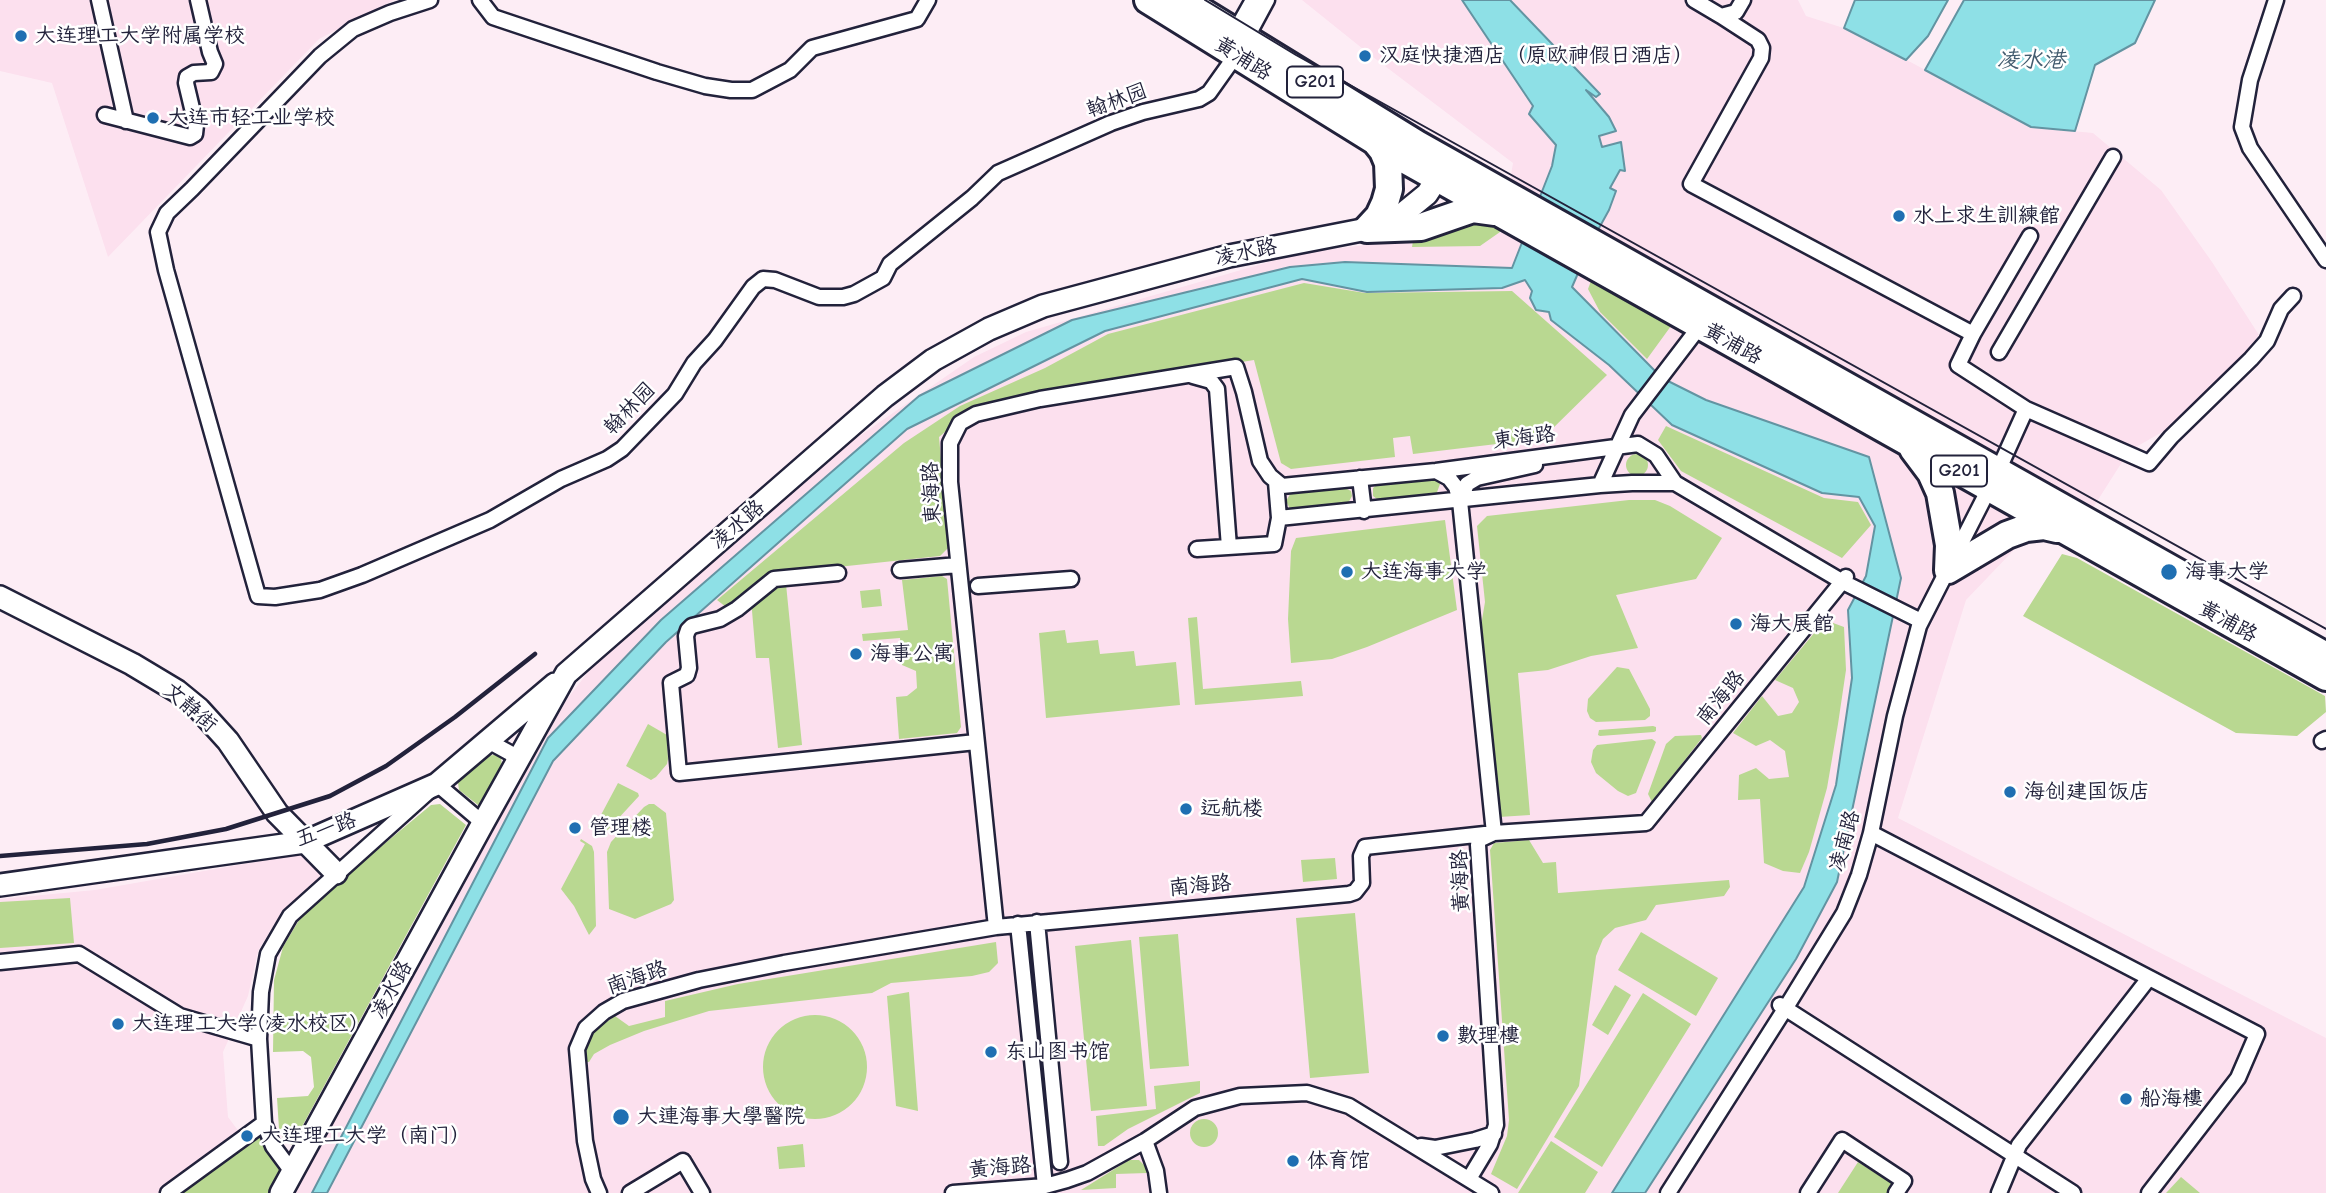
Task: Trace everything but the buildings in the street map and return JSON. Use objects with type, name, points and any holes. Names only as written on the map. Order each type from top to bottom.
[{"type":"highway","name":"黄浦路","points":[[1147,0],[1239,42],[1506,209],[1596,256],[1994,480],[2326,656]]},
{"type":"highway","name":"黄浦路","points":[[1183,0],[1375,141],[1443,170]]},
{"type":"highway","points":[[1367,229],[1378,216],[1389,189],[1388,163],[1383,150],[1375,141]]},
{"type":"highway","points":[[1367,229],[1421,227],[1473,209],[1506,209]]},
{"type":"highway","name":"黄浦路","points":[[1596,256],[1700,326],[1908,442],[1994,480],[2064,530],[2326,677]]},
{"type":"highway","points":[[1908,442],[1931,473],[1940,493],[1950,545],[1948,569]]},
{"type":"highway","points":[[1948,569],[2007,535],[2026,528],[2044,526],[2064,530]]},
{"type":"main road","name":"凌水路","points":[[281,1193],[566,674],[885,396],[933,360],[989,329],[1043,306],[1229,256],[1367,229],[1408,210],[1427,194],[1443,170]]},
{"type":"main road","name":"文静街","points":[[0,597],[132,664],[177,691],[199,709],[228,741],[278,813],[336,873]]},
{"type":"main road","name":"五一路","points":[[0,885],[305,842],[437,784],[566,674]]},
{"type":"street","points":[[99,0],[126,121]]},
{"type":"street","points":[[105,116],[190,137],[195,134],[196,125],[187,77],[194,73],[211,72],[215,64],[198,0]]},
{"type":"street","name":"翰林园","points":[[430,0],[353,29],[320,56],[167,213],[158,232],[166,270],[258,596],[275,597],[320,590],[490,520],[561,479],[607,459],[622,449],[675,394],[694,363],[715,340],[753,287],[763,279],[775,280],[819,297],[854,294],[883,278],[890,264],[972,198],[998,173],[1111,123],[1143,112],[1199,99],[1209,93],[1239,42]]},
{"type":"street","points":[[480,0],[494,17],[657,72],[705,86],[731,90],[752,90],[790,70],[812,48],[917,19],[928,0]]},
{"type":"street","points":[[1239,42],[1252,0]]},
{"type":"street","points":[[1239,42],[1267,0]]},
{"type":"street","points":[[1694,0],[1758,40],[1762,48],[1761,58],[1691,184],[1973,334]]},
{"type":"street","points":[[1721,16],[1736,12],[1743,0]]},
{"type":"street","points":[[2276,0],[2250,80],[2242,127],[2250,148],[2326,260]]},
{"type":"street","points":[[1999,352],[2113,157]]},
{"type":"street","points":[[2030,236],[1958,365],[2026,409],[2149,463],[2171,437],[2267,341],[2281,309],[2293,296]]},
{"type":"street","points":[[1600,485],[1632,415],[1700,326]]},
{"type":"street","name":"東海路","points":[[996,927],[950,482],[950,443],[960,423],[976,414],[1040,399],[1236,367],[1260,461],[1270,476],[1282,486],[1436,471],[1638,444],[1656,455],[1675,483]]},
{"type":"street","points":[[1181,375],[1197,376],[1211,381],[1217,388],[1229,547]]},
{"type":"street","name":"凌南路","points":[[1668,1193],[1782,1006],[1844,913],[1871,833],[1895,716],[1921,621],[1994,480],[2026,409]]},
{"type":"street","points":[[1460,501],[1467,484],[1477,478],[1531,467],[1549,456]]},
{"type":"street","points":[[1436,471],[1449,478],[1456,487],[1460,501]]},
{"type":"street","points":[[1360,478],[1364,511]]},
{"type":"street","points":[[1197,549],[1274,544],[1279,518],[1276,482]]},
{"type":"street","points":[[1279,518],[1632,482],[1675,483],[1900,612],[1921,621]]},
{"type":"street","name":"黃海路","points":[[1460,501],[1494,833],[1479,840],[1478,845],[1497,1116],[1494,1134],[1469,1179]]},
{"type":"street","points":[[900,570],[958,565]]},
{"type":"street","points":[[838,573],[774,579],[737,609],[720,619],[692,626],[688,630],[687,675],[671,683],[679,773],[976,742]]},
{"type":"street","points":[[978,586],[1071,579]]},
{"type":"street","name":"南海路","points":[[599,1193],[593,1180],[585,1141],[576,1049],[586,1028],[604,1012],[623,1001],[699,980],[821,956],[996,927],[1349,894],[1362,883],[1361,856],[1365,847],[1494,833],[1646,823],[1848,582]]},
{"type":"street","points":[[488,741],[510,752],[517,761]]},
{"type":"street","points":[[293,1173],[274,1146],[264,1123],[259,1039],[261,992],[268,954],[290,916],[437,784],[483,822]]},
{"type":"street","points":[[1871,833],[2257,1034],[2238,1078],[2149,1193]]},
{"type":"street","points":[[1037,922],[1060,1161]]},
{"type":"street","points":[[1018,924],[1045,1185]]},
{"type":"street","points":[[0,962],[79,954],[180,1016],[259,1039]]},
{"type":"street","points":[[1999,1193],[2019,1145],[2149,978]]},
{"type":"street","points":[[1782,1006],[2073,1193]]},
{"type":"street","name":"黃海路","points":[[953,1193],[1045,1185],[1087,1172],[1145,1141],[1195,1108],[1240,1096],[1307,1093],[1349,1106],[1491,1193]]},
{"type":"street","points":[[168,1193],[264,1123]]},
{"type":"street","points":[[1415,1144],[1435,1148],[1494,1134]]},
{"type":"street","points":[[1808,1193],[1842,1140],[1904,1181],[1896,1193]]},
{"type":"street","points":[[1145,1141],[1156,1171],[1159,1193]]},
{"type":"street","points":[[630,1193],[683,1161],[702,1193]]},
{"type":"shaded area","name":"大连市轻工业学校","points":[[0,0],[394,0],[319,39],[108,257],[52,83],[0,71]]},
{"type":"shaded area","name":"大连海事大学","points":[[1302,0],[1798,0],[1806,16],[1853,31],[2031,127],[2093,133],[2161,190],[2259,335],[2217,386],[2178,423],[2129,451],[2070,544],[2033,530],[1966,600],[1898,818],[2326,1038],[2326,1193],[290,1193],[550,721],[589,671],[848,444],[974,357],[1026,332],[1300,253],[1455,234],[1501,233],[1513,163]]},
{"type":"shaded area","name":"大连理工大学(凌水校区)","points":[[301,854],[310,857],[319,867],[320,880],[282,911],[258,951],[248,996],[223,1052],[228,1117],[263,1164],[274,1193],[0,1193],[0,899],[95,890]]},
{"type":"green space","points":[[1482,220],[1500,228],[1500,232],[1480,246],[1412,247],[1413,241],[1469,221]]},
{"type":"green space","points":[[1591,281],[1671,326],[1647,359],[1600,312],[1588,289]]},
{"type":"green space","points":[[1304,283],[1365,293],[1512,291],[1607,375],[1547,434],[1530,440],[1413,454],[1410,436],[1393,438],[1395,457],[1291,469],[1281,463],[1254,360],[1048,394],[970,411],[939,437],[949,547],[940,556],[773,574],[726,607],[717,600],[904,443],[960,406],[1045,368],[1108,334]]},
{"type":"green space","points":[[1666,426],[1824,498],[1858,502],[1871,525],[1842,558],[1681,471],[1658,440]]},
{"type":"green space","points":[[1637,454],[1645,457],[1648,465],[1645,473],[1637,476],[1629,473],[1626,465],[1629,457]]},
{"type":"green space","points":[[1435,479],[1440,484],[1436,495],[1381,502],[1373,496],[1373,488],[1378,484]]},
{"type":"green space","points":[[1343,487],[1351,491],[1352,496],[1347,505],[1294,511],[1286,501],[1292,491]]},
{"type":"green space","points":[[1629,500],[1655,500],[1670,506],[1722,538],[1696,579],[1616,595],[1638,648],[1591,656],[1548,670],[1518,673],[1530,815],[1499,817],[1481,626],[1485,602],[1477,526],[1487,516]]},
{"type":"green space","points":[[1445,520],[1457,610],[1332,659],[1291,663],[1288,619],[1291,551],[1296,538]]},
{"type":"green space","points":[[2062,554],[2077,558],[2325,696],[2326,712],[2297,736],[2236,733],[2023,616]]},
{"type":"green space","points":[[942,576],[947,579],[961,727],[957,733],[899,739],[896,697],[907,696],[917,688],[916,671],[902,665],[900,638],[863,641],[862,634],[908,630],[902,580]]},
{"type":"green space","points":[[786,584],[802,745],[778,748],[769,658],[756,658],[751,599],[770,586]]},
{"type":"green space","points":[[880,589],[882,606],[862,608],[860,591]]},
{"type":"green space","points":[[1197,617],[1203,689],[1301,681],[1303,696],[1195,705],[1188,618]]},
{"type":"green space","points":[[1825,620],[1844,627],[1846,670],[1838,724],[1827,788],[1809,852],[1800,873],[1783,871],[1764,863],[1760,799],[1738,800],[1739,775],[1756,768],[1769,779],[1789,777],[1785,751],[1770,740],[1756,746],[1733,733],[1762,696],[1778,716],[1792,713],[1799,702],[1793,688],[1775,680]]},
{"type":"green space","points":[[1065,630],[1067,643],[1098,640],[1100,654],[1134,651],[1136,666],[1176,662],[1180,705],[1046,718],[1039,633]]},
{"type":"green space","points":[[1617,667],[1629,669],[1650,709],[1650,716],[1645,720],[1596,722],[1590,718],[1587,711],[1588,699]]},
{"type":"green space","points":[[648,724],[667,735],[667,764],[651,780],[626,766]]},
{"type":"green space","points":[[1656,727],[1654,732],[1598,735],[1599,730]]},
{"type":"green space","points":[[1701,735],[1702,738],[1652,802],[1648,794],[1666,744],[1675,736]]},
{"type":"green space","points":[[1652,739],[1656,742],[1636,793],[1628,796],[1618,791],[1596,773],[1591,762],[1593,750],[1597,745]]},
{"type":"green space","points":[[486,756],[501,757],[502,767],[482,805],[478,805],[459,790],[458,783]]},
{"type":"green space","points":[[618,783],[639,796],[604,834],[600,834],[588,827],[589,825],[594,828]]},
{"type":"green space","points":[[440,804],[466,825],[292,1145],[284,1140],[279,1129],[277,1098],[308,1096],[314,1087],[311,1057],[303,1051],[273,1052],[274,980],[283,947],[299,920],[336,884],[431,805]]},
{"type":"green space","points":[[649,804],[654,804],[666,813],[674,900],[671,904],[635,919],[609,909],[607,852],[611,842]]},
{"type":"green space","points":[[581,839],[592,846],[594,852],[596,926],[589,935],[574,906],[561,889],[585,844]]},
{"type":"green space","points":[[1529,840],[1543,863],[1556,862],[1558,893],[1729,880],[1730,887],[1724,896],[1656,905],[1646,920],[1615,928],[1603,939],[1596,956],[1579,1086],[1517,1189],[1491,1174],[1507,1136],[1509,1120],[1490,850],[1494,843]]},
{"type":"green space","points":[[1335,858],[1337,879],[1303,882],[1301,860]]},
{"type":"green space","points":[[70,898],[74,943],[0,948],[0,902]]},
{"type":"green space","points":[[1355,913],[1369,1073],[1310,1078],[1296,918]]},
{"type":"green space","points":[[1641,932],[1718,978],[1696,1016],[1618,970]]},
{"type":"green space","points":[[1178,934],[1189,1066],[1150,1069],[1139,937]]},
{"type":"green space","points":[[1131,940],[1147,1106],[1091,1111],[1075,946]]},
{"type":"green space","points":[[996,942],[998,963],[989,972],[891,983],[872,993],[709,1011],[644,1031],[610,1045],[594,1054],[589,1062],[584,1062],[585,1046],[593,1031],[615,1016],[629,1026],[665,1017],[665,1001],[738,984]]},
{"type":"green space","points":[[1615,985],[1631,995],[1608,1035],[1592,1025]]},
{"type":"green space","points":[[909,992],[918,1111],[896,1106],[887,996]]},
{"type":"green space","points":[[1643,993],[1691,1024],[1602,1167],[1554,1137]]},
{"type":"green space","points":[[815,1015],[835,1019],[852,1030],[863,1047],[867,1067],[863,1087],[852,1104],[835,1115],[815,1119],[795,1115],[778,1104],[767,1087],[763,1067],[767,1047],[778,1030],[795,1019]]},
{"type":"green space","points":[[1200,1081],[1200,1093],[1128,1129],[1104,1146],[1098,1146],[1096,1116],[1156,1109],[1154,1086]]},
{"type":"green space","points":[[1204,1119],[1214,1123],[1218,1133],[1214,1143],[1204,1147],[1194,1143],[1190,1133],[1194,1123]]},
{"type":"green space","points":[[264,1123],[293,1173],[281,1193],[171,1193]]},
{"type":"green space","points":[[1551,1141],[1598,1172],[1585,1193],[1518,1193]]},
{"type":"green space","points":[[803,1144],[805,1167],[779,1169],[777,1147]]},
{"type":"green space","points":[[1129,1160],[1139,1160],[1147,1173],[1116,1174],[1116,1188],[1081,1190]]},
{"type":"green space","points":[[1858,1162],[1893,1184],[1887,1193],[1838,1193]]},
{"type":"green space","points":[[2181,1177],[2200,1193],[2166,1193]]},
{"type":"water","points":[[1462,0],[1510,0],[1600,94],[1596,97],[1586,90],[1609,117],[1616,131],[1599,136],[1602,147],[1621,142],[1625,171],[1620,170],[1610,188],[1616,191],[1609,210],[1572,287],[1662,378],[1706,400],[1869,457],[1901,578],[1837,882],[1796,959],[1645,1193],[1612,1193],[1804,887],[1836,785],[1852,678],[1848,610],[1866,576],[1875,526],[1859,497],[1822,493],[1672,425],[1609,365],[1551,320],[1549,312],[1536,310],[1530,298],[1532,291],[1525,280],[1502,288],[1367,292],[1302,279],[1105,331],[907,429],[666,642],[553,761],[327,1193],[312,1193],[548,738],[661,620],[919,396],[1072,320],[1290,267],[1345,262],[1512,268],[1552,166],[1556,145],[1529,114],[1533,106]]},
{"type":"water","points":[[1855,0],[1948,0],[1928,36],[1906,60],[1844,28]]},
{"type":"water","name":"凌水港","points":[[1964,0],[2155,0],[2135,43],[2095,65],[2075,131],[2031,127],[1925,70]]},
{"type":"tram line","points":[[1205,0],[1296,55],[2326,629]]},
{"type":"railway","points":[[0,856],[147,844],[226,829],[330,796],[386,766],[455,717],[535,654]]},
{"type":"place","name":"大连理工大学附属学校","points":[[21,36]]},
{"type":"place","name":"汉庭快捷酒店（原欧神假日酒店）","points":[[1365,56]]},
{"type":"place","name":"大连市轻工业学校","points":[[153,118]]},
{"type":"place","name":"水上求生訓練館","points":[[1899,216]]},
{"type":"place","name":"大连海事大学","points":[[1347,572]]},
{"type":"place","name":"海事大学","points":[[2169,572]]},
{"type":"place","name":"海大展館","points":[[1736,624]]},
{"type":"place","name":"海事公寓","points":[[856,654]]},
{"type":"place","name":"海创建国饭店","points":[[2010,792]]},
{"type":"place","name":"远航楼","points":[[1186,809]]},
{"type":"place","name":"管理楼","points":[[575,828]]},
{"type":"place","name":"大连理工大学(凌水校区)","points":[[118,1024]]},
{"type":"place","name":"數理樓","points":[[1443,1036]]},
{"type":"place","name":"东山图书馆","points":[[991,1052]]},
{"type":"place","name":"船海樓","points":[[2126,1099]]},
{"type":"place","name":"大連海事大學醫院","points":[[621,1117]]},
{"type":"place","name":"大连理工大学（南门）","points":[[247,1136]]},
{"type":"place","name":"体育馆","points":[[1293,1161]]}]
